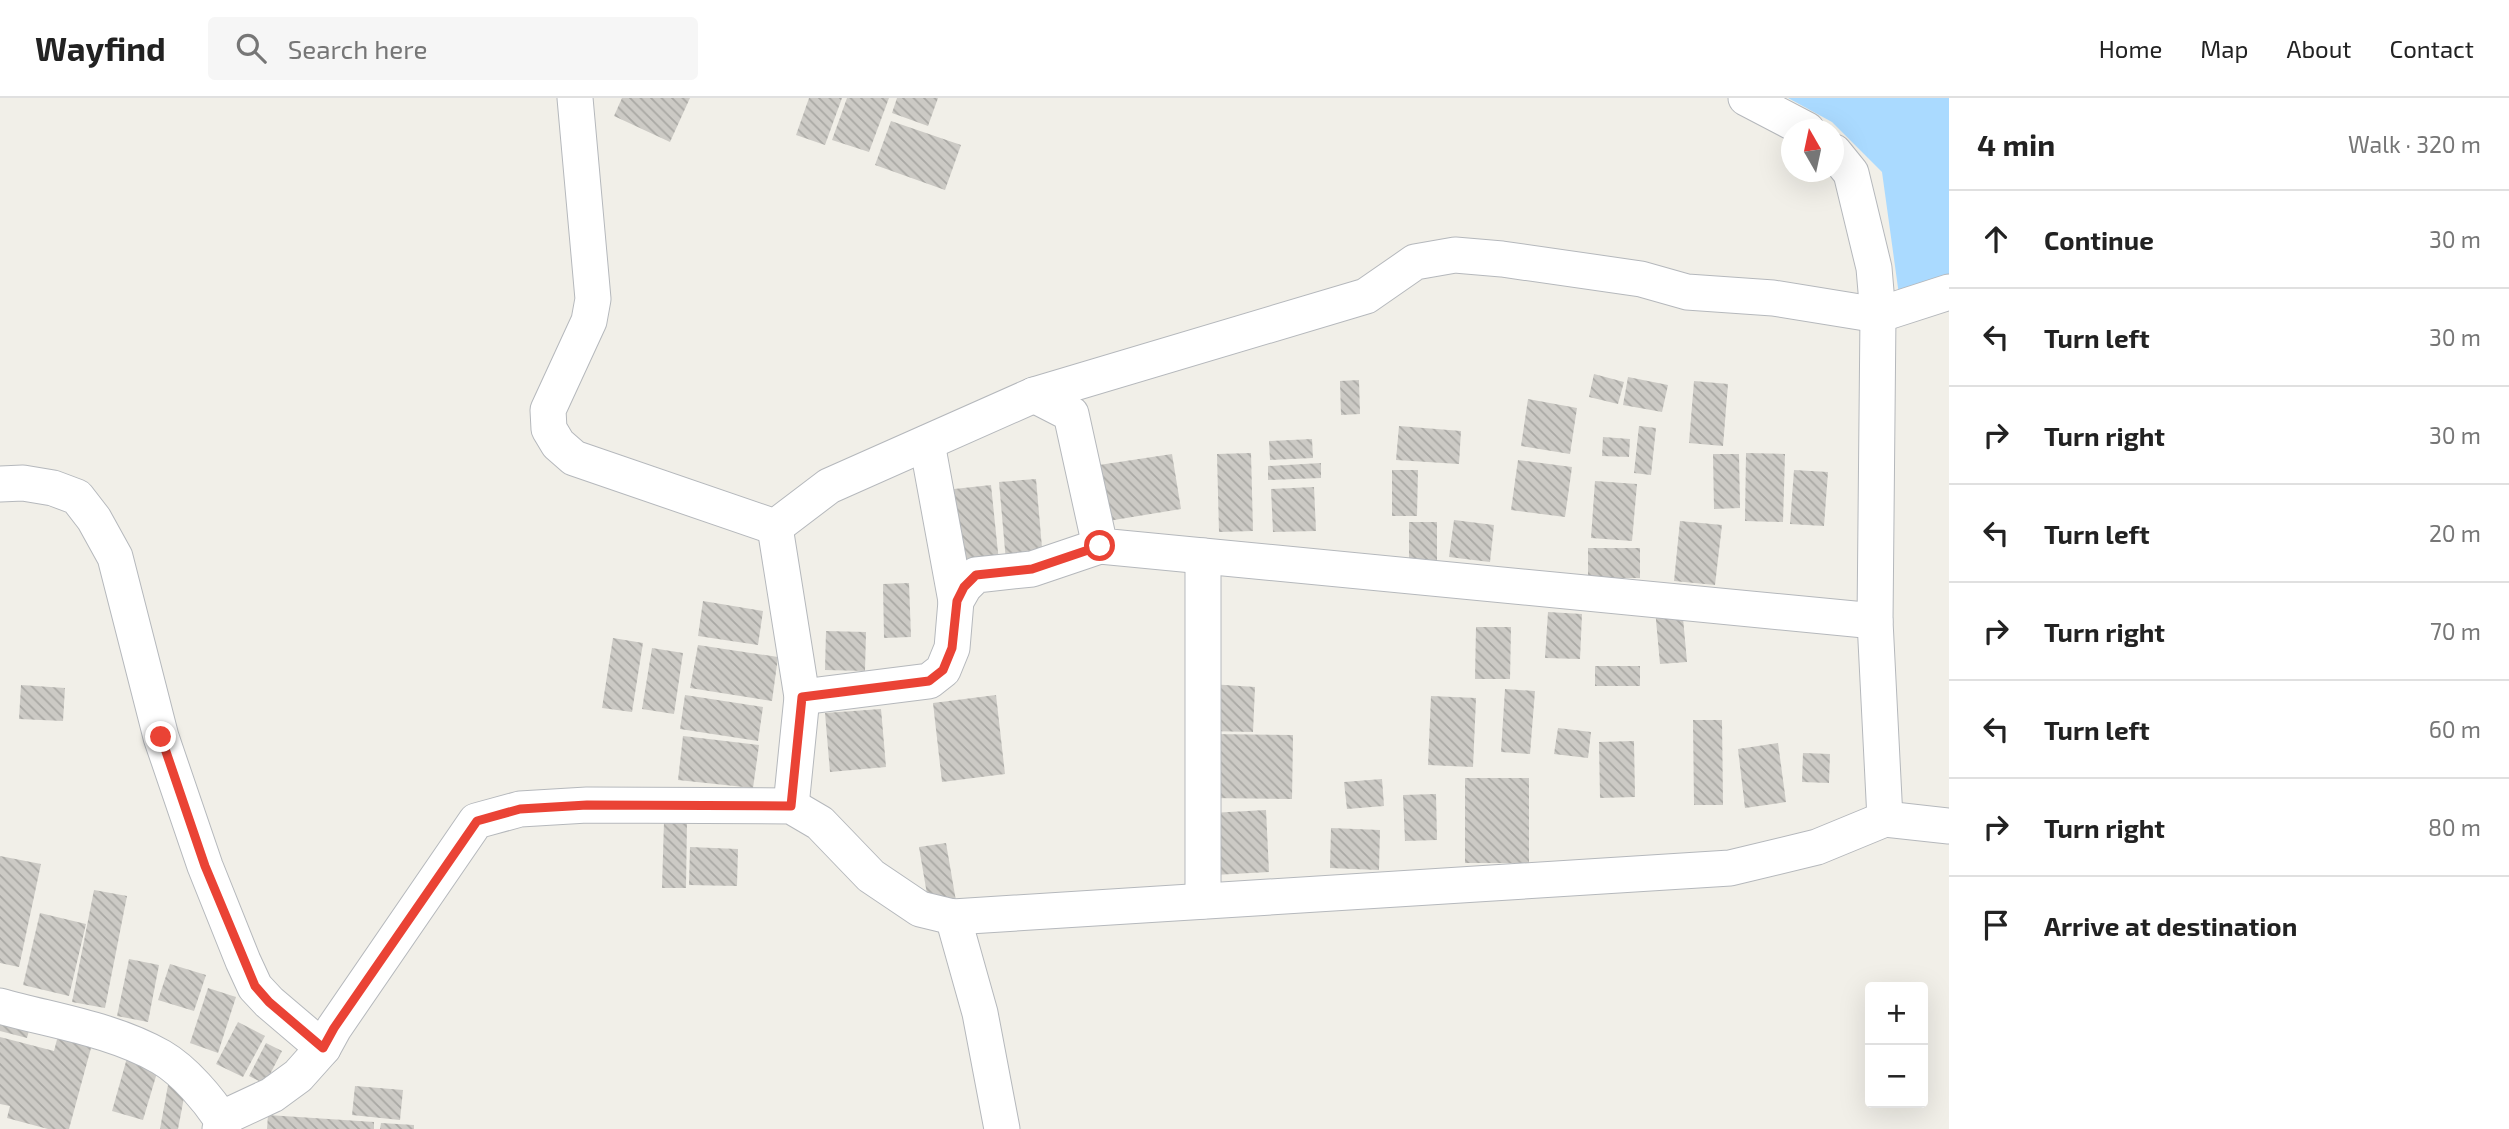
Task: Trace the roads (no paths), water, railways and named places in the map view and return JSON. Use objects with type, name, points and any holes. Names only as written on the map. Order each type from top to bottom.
[{"type":"street","points":[[575,98],[593,299],[589,321],[548,410],[550,429],[558,444],[574,458],[775,527]]},
{"type":"street","points":[[1746,98],[1786,119]]},
{"type":"street","points":[[1844,164],[1852,173],[1874,268],[1878,315],[1875,621],[1885,819]]},
{"type":"street","points":[[775,527],[829,486],[1034,394],[1366,296],[1415,262],[1455,255],[1592,271],[1641,279],[1687,292],[1773,298],[1878,315],[1949,292]]},
{"type":"street","points":[[1034,394],[1071,414],[1100,546]]},
{"type":"street","points":[[802,697],[929,681],[943,670],[952,648],[957,601],[927,443]]},
{"type":"street","points":[[0,484],[23,483],[53,488],[77,498],[94,519],[115,557],[148,693],[180,797],[243,961],[255,986],[269,1002],[328,1038]]},
{"type":"street","points":[[775,527],[802,697],[791,806]]},
{"type":"street","points":[[957,601],[964,587],[976,575],[1032,569],[1100,546],[1875,621]]},
{"type":"street","points":[[1203,556],[1203,901]]},
{"type":"street","points":[[222,1126],[229,1115],[272,1095],[298,1076],[328,1038],[477,821],[520,809],[587,805],[791,806],[820,823],[871,876],[920,909],[953,917],[1730,868],[1816,847],[1885,819],[1949,826]]},
{"type":"street","points":[[953,917],[980,1013],[1002,1129]]},
{"type":"street","points":[[0,1006],[121,1039],[162,1058],[215,1109],[222,1126]]},
{"type":"water","points":[[1788,98],[1949,98],[1949,280],[1899,295],[1882,172],[1844,134],[1844,119],[1826,119]]}]
